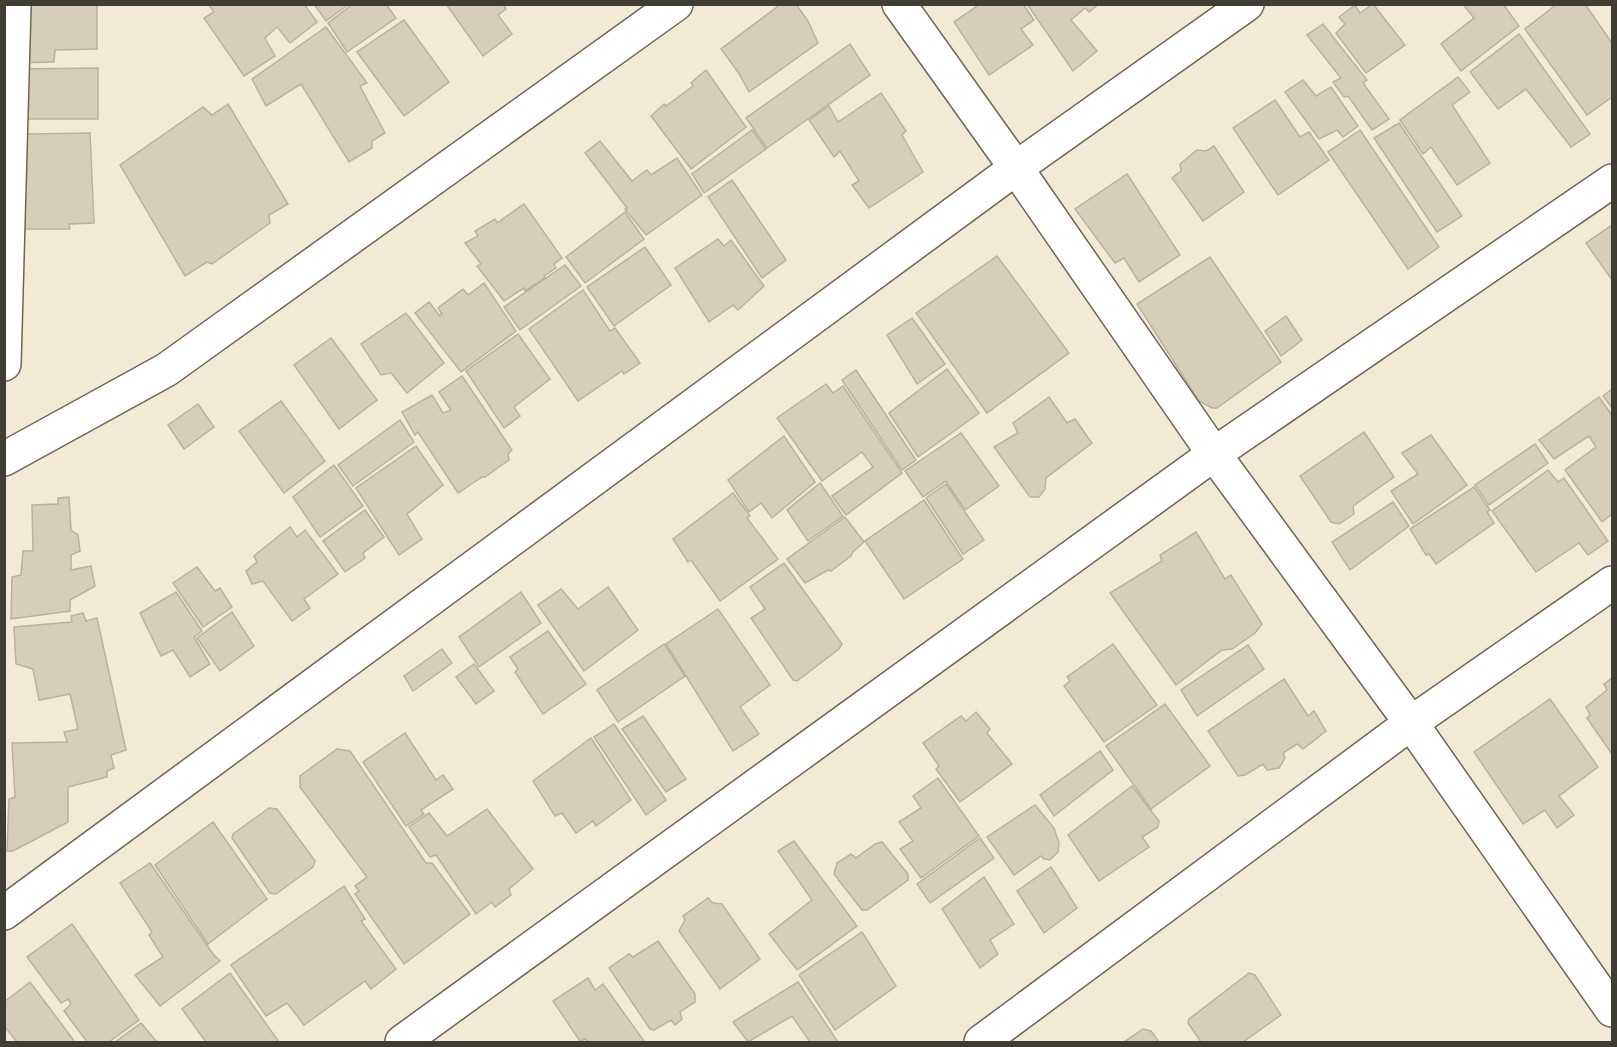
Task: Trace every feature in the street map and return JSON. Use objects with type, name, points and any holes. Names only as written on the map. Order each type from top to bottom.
[{"type":"street","points":[[4,364],[14,4]]},
{"type":"street","points":[[4,459],[166,370],[676,4]]},
{"type":"street","points":[[899,4],[1016,168],[1214,454],[1412,723],[1612,1010]]},
{"type":"street","points":[[4,913],[1016,168],[1247,4]]},
{"type":"street","points":[[402,1042],[1214,454],[1612,181]]},
{"type":"street","points":[[981,1042],[1021,1031],[1412,723],[1612,583]]},
{"type":"building","points":[[19,4],[97,4],[97,49],[55,50],[54,62],[17,63]]},
{"type":"building","points":[[208,4],[304,4],[317,22],[290,43],[277,27],[265,38],[275,56],[244,76],[204,18],[214,12]]},
{"type":"building","points":[[314,4],[349,4],[326,21]]},
{"type":"building","points":[[353,4],[386,4],[396,18],[347,52],[328,23]]},
{"type":"building","points":[[446,4],[503,4],[506,9],[498,15],[512,34],[483,56]]},
{"type":"building","points":[[781,4],[796,4],[808,21],[818,43],[749,92],[721,49]]},
{"type":"building","points":[[980,4],[1023,4],[1034,20],[1021,29],[1033,45],[989,75],[954,22]]},
{"type":"building","points":[[1027,4],[1099,4],[1089,12],[1085,8],[1071,20],[1097,51],[1073,71]]},
{"type":"building","points":[[1373,4],[1405,45],[1366,73],[1336,33],[1345,24],[1339,17],[1355,5],[1360,13]]},
{"type":"building","points":[[1463,4],[1503,4],[1519,26],[1461,71],[1441,44],[1474,18]]},
{"type":"building","points":[[1557,4],[1585,4],[1612,43],[1612,97],[1587,115],[1525,29]]},
{"type":"building","points":[[404,20],[449,82],[404,116],[357,52]]},
{"type":"building","points":[[1323,24],[1367,80],[1363,83],[1389,119],[1372,130],[1348,96],[1344,97],[1333,82],[1341,78],[1307,35]]},
{"type":"building","points":[[326,27],[367,83],[360,86],[385,133],[372,141],[372,148],[349,162],[301,84],[266,106],[252,79]]},
{"type":"building","points":[[1519,34],[1590,134],[1571,147],[1526,89],[1498,109],[1470,72]]},
{"type":"building","points":[[850,44],[870,75],[767,148],[746,118]]},
{"type":"building","points":[[98,68],[98,119],[18,119],[20,69]]},
{"type":"building","points":[[706,70],[746,127],[691,169],[651,116],[664,104],[666,106],[693,86],[691,83]]},
{"type":"building","points":[[1458,77],[1470,92],[1452,105],[1490,163],[1457,185],[1431,147],[1423,154],[1400,120]]},
{"type":"building","points":[[1303,80],[1316,96],[1331,87],[1358,126],[1343,137],[1337,130],[1319,139],[1285,92]]},
{"type":"building","points":[[881,93],[906,131],[902,135],[923,172],[869,208],[852,185],[859,181],[840,151],[834,157],[809,120],[829,106],[838,122]]},
{"type":"building","points":[[1275,100],[1300,137],[1309,132],[1329,160],[1278,195],[1233,128]]},
{"type":"building","points":[[228,104],[288,204],[269,215],[270,223],[212,264],[207,262],[185,276],[120,165],[203,107],[212,115]]},
{"type":"building","points":[[1399,123],[1462,216],[1437,232],[1374,138]]},
{"type":"building","points":[[752,130],[766,149],[704,193],[692,174]]},
{"type":"building","points":[[1360,130],[1439,247],[1408,269],[1328,152]]},
{"type":"building","points":[[90,133],[94,223],[69,224],[70,229],[18,229],[26,134]]},
{"type":"building","points":[[600,141],[632,181],[647,170],[651,175],[677,158],[702,195],[646,235],[585,153]]},
{"type":"building","points":[[1214,146],[1244,192],[1203,221],[1172,178],[1181,171],[1180,164],[1197,150],[1206,151]]},
{"type":"building","points":[[1127,174],[1180,255],[1139,282],[1124,258],[1115,263],[1075,209]]},
{"type":"building","points":[[732,180],[786,260],[762,278],[708,197]]},
{"type":"building","points":[[524,204],[562,258],[554,264],[556,268],[544,276],[545,278],[504,301],[477,266],[481,264],[465,243],[478,236],[475,231],[495,219],[497,223]]},
{"type":"building","points":[[625,212],[644,239],[585,283],[566,257]]},
{"type":"building","points":[[1612,225],[1612,280],[1586,243]]},
{"type":"building","points":[[718,239],[724,246],[731,240],[764,286],[738,310],[733,305],[709,322],[675,268]]},
{"type":"building","points":[[645,247],[671,285],[614,326],[587,287]]},
{"type":"building","points":[[997,256],[1069,353],[987,413],[916,313]]},
{"type":"building","points":[[1210,257],[1281,362],[1217,408],[1212,408],[1199,401],[1137,304]]},
{"type":"building","points":[[565,265],[581,286],[520,330],[504,307]]},
{"type":"building","points":[[484,283],[516,331],[461,372],[415,313],[429,302],[440,316],[442,314],[438,308],[463,289],[468,295]]},
{"type":"building","points":[[583,290],[610,331],[615,328],[640,363],[624,374],[622,371],[578,401],[529,329]]},
{"type":"building","points":[[406,313],[444,363],[407,393],[391,373],[381,375],[361,344]]},
{"type":"building","points":[[1286,316],[1302,340],[1281,356],[1265,331]]},
{"type":"building","points":[[912,318],[945,364],[917,384],[887,335]]},
{"type":"building","points":[[518,334],[550,379],[514,407],[520,416],[504,428],[466,371]]},
{"type":"building","points":[[331,338],[377,400],[339,429],[294,365]]},
{"type":"building","points":[[947,369],[979,413],[918,457],[889,413]]},
{"type":"building","points":[[856,370],[916,460],[902,470],[842,380]]},
{"type":"building","points":[[462,376],[512,450],[508,454],[509,460],[458,493],[418,432],[415,435],[402,412],[432,395],[443,413],[451,410],[439,392]]},
{"type":"building","points":[[826,384],[833,393],[843,386],[902,473],[846,515],[832,496],[873,467],[862,452],[822,481],[777,418]]},
{"type":"building","points":[[1612,389],[1612,408],[1603,396]]},
{"type":"building","points":[[1049,397],[1067,423],[1075,419],[1092,443],[1046,478],[1045,489],[1039,497],[1030,497],[994,447],[1018,433],[1013,423]]},
{"type":"building","points":[[1599,397],[1612,415],[1612,514],[1602,522],[1565,470],[1596,447],[1589,436],[1554,459],[1539,440]]},
{"type":"building","points":[[281,401],[325,461],[284,493],[239,431]]},
{"type":"building","points":[[198,404],[214,427],[184,449],[168,425]]},
{"type":"building","points":[[400,420],[414,442],[353,486],[338,465]]},
{"type":"building","points":[[1364,432],[1394,477],[1353,506],[1354,514],[1339,524],[1331,522],[1300,476]]},
{"type":"building","points":[[961,433],[999,486],[965,510],[946,481],[923,497],[905,471]]},
{"type":"building","points":[[1431,435],[1467,485],[1413,524],[1391,491],[1418,474],[1402,453]]},
{"type":"building","points":[[784,436],[815,482],[772,518],[761,503],[749,512],[728,480]]},
{"type":"building","points":[[1535,444],[1548,463],[1489,505],[1475,485]]},
{"type":"building","points":[[416,446],[443,485],[407,514],[422,539],[399,555],[356,488]]},
{"type":"building","points":[[334,465],[363,506],[320,537],[293,497]]},
{"type":"building","points":[[1548,470],[1558,482],[1564,478],[1608,541],[1588,555],[1579,543],[1536,572],[1492,511]]},
{"type":"building","points":[[820,483],[843,516],[808,541],[787,510]]},
{"type":"building","points":[[946,484],[984,540],[963,554],[926,498]]},
{"type":"building","points":[[1474,487],[1490,510],[1487,512],[1494,523],[1436,564],[1429,554],[1426,555],[1410,529]]},
{"type":"building","points":[[733,493],[750,516],[747,518],[778,559],[720,601],[691,560],[688,562],[673,539]]},
{"type":"building","points":[[69,497],[71,530],[78,535],[80,551],[71,555],[71,570],[91,566],[95,586],[70,600],[70,611],[11,619],[12,577],[21,575],[23,551],[33,551],[32,505],[58,504],[58,498]]},
{"type":"building","points":[[924,500],[963,559],[904,599],[865,541]]},
{"type":"building","points":[[1393,502],[1409,526],[1350,570],[1332,542]]},
{"type":"building","points":[[365,510],[384,537],[363,553],[365,558],[345,572],[323,541]]},
{"type":"building","points":[[845,517],[864,542],[851,556],[831,571],[828,570],[805,583],[787,559]]},
{"type":"building","points":[[290,527],[297,537],[305,530],[338,574],[304,599],[310,608],[292,621],[263,581],[252,584],[246,571],[257,562],[254,556]]},
{"type":"building","points":[[1196,532],[1225,579],[1231,575],[1262,624],[1255,633],[1232,649],[1222,650],[1176,685],[1110,593],[1162,561],[1160,555]]},
{"type":"building","points":[[784,563],[842,644],[839,649],[797,681],[793,680],[751,618],[765,609],[750,587]]},
{"type":"building","points":[[197,567],[215,591],[220,588],[232,607],[203,627],[173,583]]},
{"type":"building","points":[[608,587],[638,630],[584,671],[538,605],[561,589],[578,609]]},
{"type":"building","points":[[176,592],[202,631],[194,637],[210,664],[190,677],[173,650],[161,656],[140,613]]},
{"type":"building","points":[[521,592],[541,623],[479,667],[459,637]]},
{"type":"building","points":[[718,609],[770,685],[740,707],[759,734],[733,751],[666,644]]},
{"type":"building","points":[[232,612],[254,646],[220,671],[197,638]]},
{"type":"building","points":[[83,613],[86,621],[97,618],[126,750],[111,755],[114,768],[107,771],[107,777],[68,787],[68,822],[13,851],[7,851],[9,799],[15,797],[12,743],[67,742],[64,732],[78,729],[70,694],[39,700],[33,669],[16,664],[14,627],[72,622],[71,616]]},
{"type":"building","points":[[548,631],[586,684],[543,714],[515,672],[518,669],[510,657]]},
{"type":"building","points":[[664,644],[685,676],[618,722],[597,690]]},
{"type":"building","points":[[1113,644],[1157,705],[1104,742],[1064,686],[1070,681],[1067,677]]},
{"type":"building","points":[[1248,645],[1264,669],[1197,716],[1181,690]]},
{"type":"building","points":[[442,649],[452,663],[413,691],[404,676]]},
{"type":"building","points":[[474,664],[494,691],[476,704],[456,677]]},
{"type":"building","points":[[1612,678],[1612,754],[1587,718],[1590,715],[1586,707],[1607,690],[1604,684]]},
{"type":"building","points":[[1284,679],[1308,716],[1314,711],[1326,731],[1303,749],[1297,744],[1283,753],[1285,758],[1279,768],[1267,770],[1263,764],[1245,775],[1238,776],[1208,731]]},
{"type":"building","points":[[1550,699],[1598,767],[1559,796],[1574,815],[1557,828],[1545,810],[1523,824],[1474,752]]},
{"type":"building","points":[[1165,704],[1210,766],[1151,809],[1106,746]]},
{"type":"building","points":[[976,712],[990,729],[987,733],[1012,764],[960,802],[936,769],[939,766],[923,743],[961,716],[966,721]]},
{"type":"building","points":[[643,716],[686,779],[666,792],[622,729]]},
{"type":"building","points":[[614,724],[666,800],[646,815],[594,737]]},
{"type":"building","points":[[405,733],[436,780],[443,775],[453,789],[421,810],[424,814],[406,826],[363,762]]},
{"type":"building","points":[[591,738],[631,800],[596,826],[593,821],[576,833],[562,813],[555,816],[533,781]]},
{"type":"building","points":[[337,749],[350,751],[426,863],[432,863],[470,914],[404,964],[355,894],[359,891],[355,886],[367,877],[300,787],[300,776]]},
{"type":"building","points":[[1100,751],[1113,770],[1054,816],[1040,795]]},
{"type":"building","points":[[938,778],[979,836],[921,878],[900,849],[913,841],[899,822],[921,808],[913,796]]},
{"type":"building","points":[[1132,786],[1159,821],[1158,827],[1142,837],[1149,847],[1099,881],[1068,835]]},
{"type":"building","points":[[1035,805],[1054,828],[1059,843],[1058,852],[1050,860],[1041,856],[1014,875],[987,837]]},
{"type":"building","points":[[269,808],[277,809],[315,861],[313,867],[276,894],[270,893],[232,838],[233,834]]},
{"type":"building","points":[[487,809],[533,869],[509,889],[511,895],[495,907],[492,902],[476,914],[436,855],[430,857],[409,827],[429,813],[447,836]]},
{"type":"building","points":[[213,822],[267,899],[208,944],[155,865]]},
{"type":"building","points":[[980,838],[994,858],[930,903],[917,884]]},
{"type":"building","points":[[794,841],[857,926],[797,970],[769,934],[812,900],[778,851]]},
{"type":"building","points":[[882,842],[908,874],[908,880],[867,910],[862,910],[834,874],[837,863],[851,854],[856,858],[875,844]]},
{"type":"building","points":[[150,863],[220,961],[160,1006],[135,975],[163,957],[149,935],[152,932],[120,883]]},
{"type":"building","points":[[1051,867],[1077,908],[1044,933],[1017,891]]},
{"type":"building","points":[[984,877],[1014,924],[990,940],[998,954],[980,968],[942,909]]},
{"type":"building","points":[[344,886],[365,919],[361,921],[396,969],[371,989],[365,981],[304,1025],[287,1003],[266,1016],[231,965]]},
{"type":"building","points":[[708,898],[713,903],[722,904],[760,959],[720,989],[679,931],[685,920],[683,916]]},
{"type":"building","points":[[72,924],[139,1020],[109,1042],[87,1042],[64,1011],[71,1004],[68,999],[61,1003],[27,957]]},
{"type":"building","points":[[862,932],[896,986],[835,1030],[799,975]]},
{"type":"building","points":[[658,941],[695,994],[695,1002],[680,1012],[682,1019],[675,1025],[671,1020],[654,1030],[650,1029],[609,968],[629,954],[633,957]]},
{"type":"building","points":[[230,973],[279,1042],[206,1042],[182,1009]]},
{"type":"building","points":[[1249,973],[1255,975],[1281,1015],[1243,1042],[1201,1042],[1188,1023],[1189,1019]]},
{"type":"building","points":[[588,978],[595,990],[603,984],[644,1041],[588,1042],[585,1039],[580,1041],[553,1001]]},
{"type":"building","points":[[30,982],[75,1042],[17,1042],[4,1026],[4,1002]]},
{"type":"building","points":[[798,982],[838,1042],[810,1042],[792,1016],[748,1042],[733,1022]]},
{"type":"building","points":[[141,1023],[157,1042],[115,1042]]},
{"type":"building","points":[[1143,1029],[1151,1031],[1159,1042],[1124,1042]]}]
